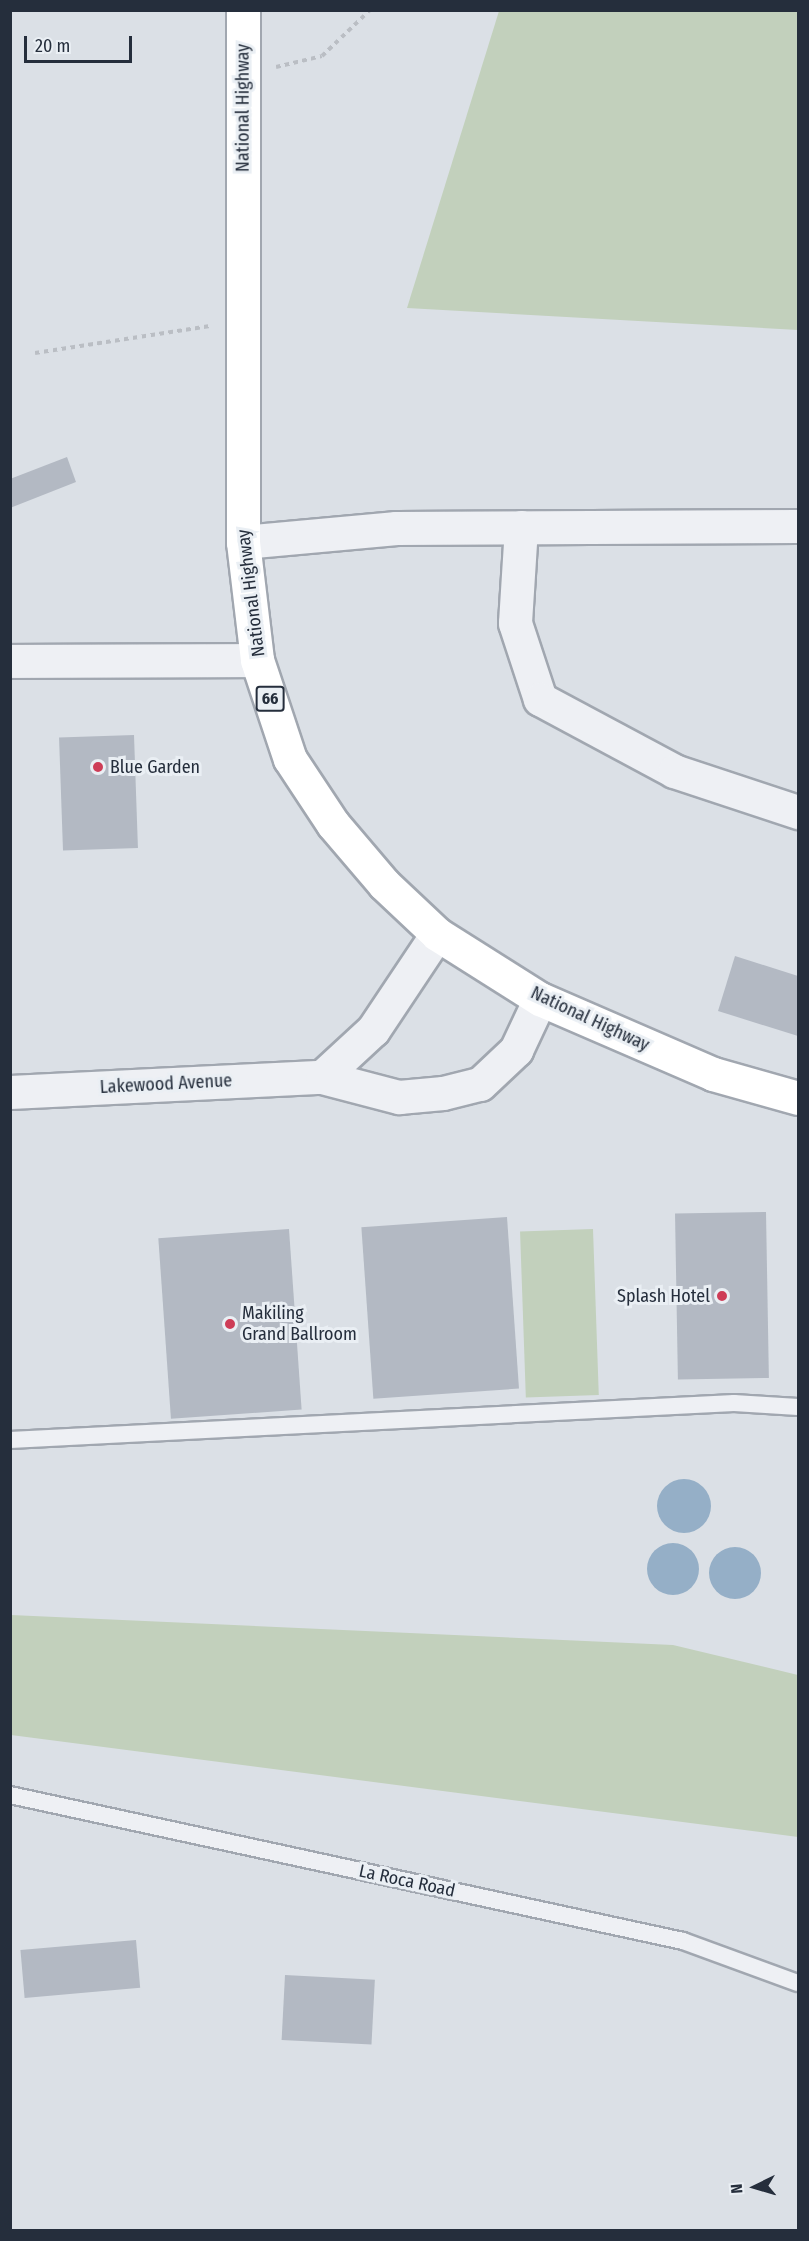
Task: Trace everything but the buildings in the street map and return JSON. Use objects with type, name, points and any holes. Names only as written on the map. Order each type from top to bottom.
[{"type":"main road","name":"National Highway","points":[[243,10],[240,321],[243,542],[257,660],[290,759],[341,832],[437,934],[540,999],[713,1074],[798,1098]]},
{"type":"street","points":[[521,526],[516,623],[540,699],[675,771],[798,812]]},
{"type":"street","points":[[243,542],[396,528],[798,526]]},
{"type":"street","points":[[10,661],[257,660]]},
{"type":"street","points":[[322,1077],[374,1030],[437,934]]},
{"type":"street","name":"Lakewood Avenue","points":[[10,1092],[322,1077],[399,1097],[480,1084],[516,1050],[540,999]]},
{"type":"lane","points":[[10,1440],[734,1403],[798,1407]]},
{"type":"lane","name":"La Roca Road","points":[[10,1795],[683,1941],[798,1983]]},
{"type":"path","points":[[243,75],[322,56],[370,10]]},
{"type":"path","points":[[515,10],[523,10]]},
{"type":"path","points":[[35,353],[240,321]]},
{"type":"green space","points":[[499,11],[798,11],[798,330],[407,308]]},
{"type":"green space","points":[[593,1229],[599,1395],[526,1397],[520,1232]]},
{"type":"green space","points":[[11,1615],[673,1645],[798,1675],[798,1837],[11,1735]]},
{"type":"water","points":[[684,1479],[694,1481],[703,1487],[709,1496],[711,1506],[709,1516],[703,1525],[694,1531],[684,1533],[674,1531],[665,1525],[659,1516],[657,1506],[659,1496],[665,1487],[674,1481]]},
{"type":"water","points":[[668,1543],[678,1543],[687,1547],[695,1555],[699,1569],[695,1583],[687,1591],[678,1595],[668,1595],[659,1591],[651,1583],[647,1574],[647,1564],[651,1555],[659,1547]]},
{"type":"water","points":[[735,1547],[745,1549],[753,1555],[759,1563],[761,1573],[759,1583],[753,1591],[745,1597],[735,1599],[725,1597],[717,1591],[711,1583],[709,1573],[711,1563],[717,1555],[725,1549]]},
{"type":"place","name":"Blue Garden","points":[[98,767]]},
{"type":"place","name":"Splash Hotel","points":[[722,1296]]},
{"type":"place","name":"Makiling Grand Ballroom","points":[[230,1324]]}]
